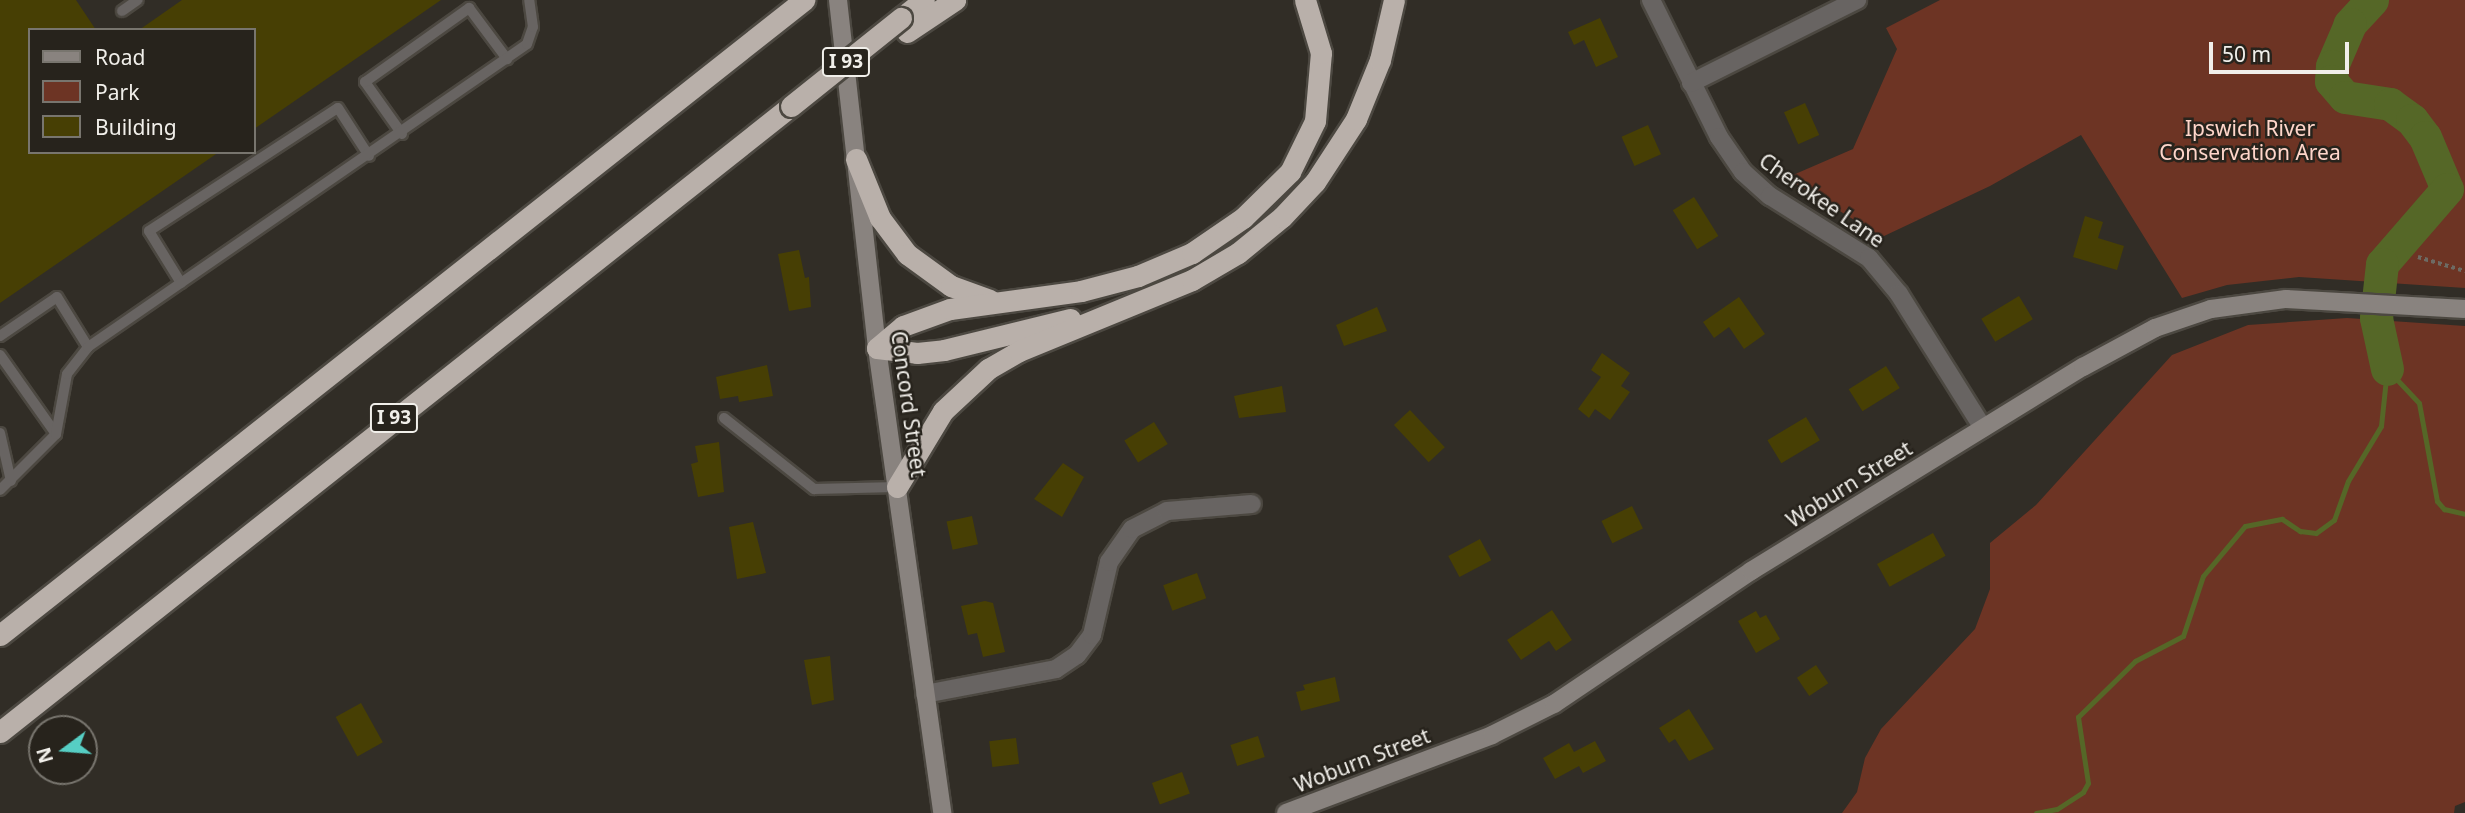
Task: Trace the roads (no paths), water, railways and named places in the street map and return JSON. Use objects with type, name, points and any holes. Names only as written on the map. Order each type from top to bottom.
[{"type":"highway","points":[[0,635],[802,0]]},
{"type":"highway","points":[[904,25],[924,0]]},
{"type":"highway","points":[[904,25],[955,0]]},
{"type":"highway","points":[[877,348],[913,321],[996,300],[1081,291],[1157,270],[1217,238],[1273,192],[1301,156],[1319,107],[1321,54],[1304,0]]},
{"type":"highway","points":[[897,487],[936,421],[974,379],[1019,351],[1192,280],[1238,253],[1315,182],[1367,95],[1394,0]]},
{"type":"highway","name":"I 93","points":[[0,732],[791,106],[904,25]]},
{"type":"highway","points":[[856,159],[880,218],[907,254],[951,286],[996,300]]},
{"type":"highway","points":[[877,348],[917,353],[944,350],[1124,306]]},
{"type":"street","name":"Concord Street","points":[[838,0],[877,348],[942,813]]},
{"type":"street","name":"Cherokee Lane","points":[[1651,0],[1719,137],[1749,179],[1860,251],[1884,275],[1983,428]]},
{"type":"street","points":[[1691,83],[1857,0]]},
{"type":"street","name":"Woburn Street","points":[[1286,813],[1492,735],[1554,704],[1751,571],[2136,337],[2191,314],[2252,301],[2354,301],[2465,309]]},
{"type":"street","points":[[925,694],[1056,669],[1077,655],[1092,635],[1109,562],[1132,529],[1167,511],[1252,504]]},
{"type":"lane","points":[[122,11],[138,0]]},
{"type":"lane","points":[[0,490],[56,434],[67,374],[88,346],[402,134],[527,44],[533,27],[528,0]]},
{"type":"lane","points":[[402,134],[365,82],[469,8],[507,59]]},
{"type":"lane","points":[[181,283],[149,231],[338,108],[369,156]]},
{"type":"lane","points":[[0,336],[57,297],[88,346]]},
{"type":"lane","points":[[0,355],[56,434]]},
{"type":"lane","points":[[724,418],[814,489],[897,487]]},
{"type":"lane","points":[[0,433],[11,481]]},
{"type":"waterway","points":[[2372,0],[2350,24],[2332,66],[2331,81],[2345,97],[2390,104],[2412,120],[2425,137],[2447,189],[2382,264],[2376,318],[2387,369]]},
{"type":"waterway","points":[[2036,813],[2057,809],[2083,792],[2088,783],[2078,717],[2135,661],[2183,636],[2203,576],[2245,526],[2282,519],[2300,531],[2316,533],[2334,520],[2348,481],[2381,426],[2387,369]]},
{"type":"waterway","points":[[2388,370],[2419,403],[2437,501],[2444,509],[2465,514]]},
{"type":"park label","name":"Ipswich River Conservation Area","points":[[2250,140]]}]
